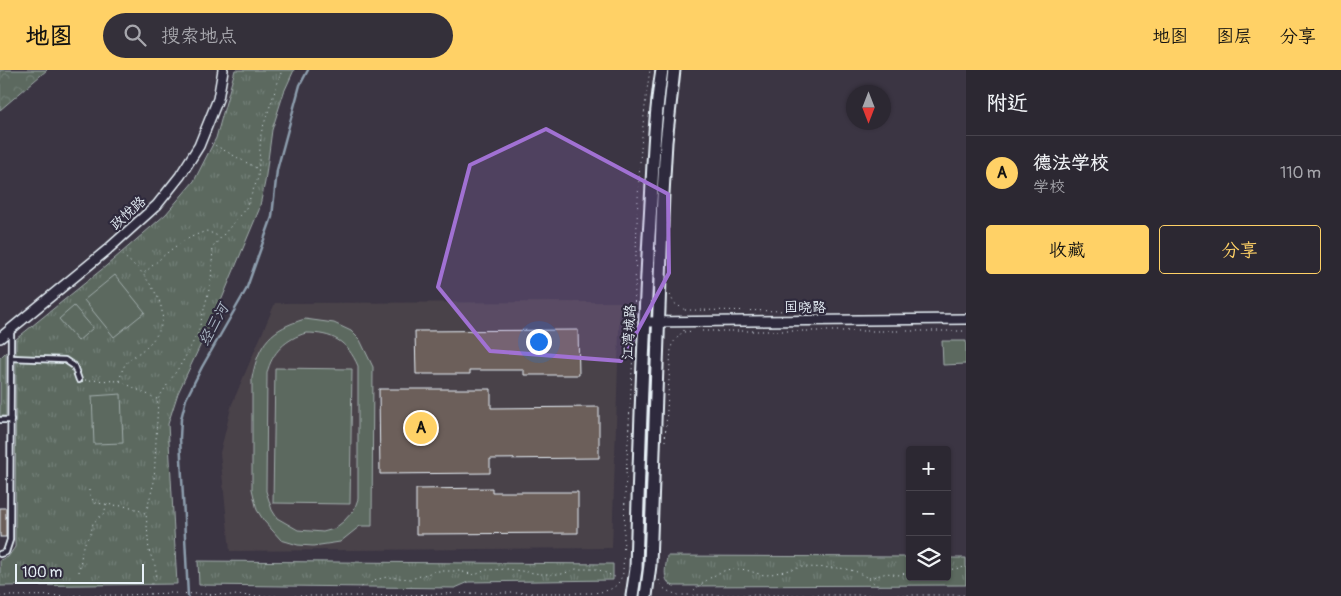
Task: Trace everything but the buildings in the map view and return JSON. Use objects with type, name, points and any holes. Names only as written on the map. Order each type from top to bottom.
[{"type":"street","name":"政悦路","points":[[0,338],[113,245],[157,205],[180,176],[202,138],[218,100],[223,70]]},
{"type":"street","name":"江湾城路","points":[[632,596],[636,569],[640,323],[653,141],[662,70]]},
{"type":"street","name":"江湾城路","points":[[646,596],[650,565],[666,142],[674,70]]},
{"type":"street","name":"国晓路","points":[[640,323],[966,319]]},
{"type":"lane","points":[[0,554],[6,552],[10,540],[10,329]]},
{"type":"lane","points":[[11,358],[65,360],[74,366],[79,380]]},
{"type":"lane","points":[[0,420],[11,420]]},
{"type":"path","points":[[148,588],[155,580],[156,568],[149,550],[146,513],[154,482],[158,399],[183,361],[198,333],[211,282],[213,248],[246,208],[258,178],[261,133],[282,70]]},
{"type":"path","points":[[640,323],[640,181],[644,113],[650,70]]},
{"type":"path","points":[[202,138],[259,169]]},
{"type":"path","points":[[143,274],[176,244],[190,236],[207,231],[221,237]]},
{"type":"path","points":[[113,245],[127,261],[137,266],[151,284],[161,304],[164,316],[160,329],[150,344],[123,366],[120,380]]},
{"type":"path","points":[[685,310],[774,311]]},
{"type":"path","points":[[684,332],[693,331]]},
{"type":"path","points":[[702,331],[966,331]]},
{"type":"path","points":[[0,596],[170,593],[370,596],[605,592],[620,582],[623,573],[633,345]]},
{"type":"path","points":[[79,380],[120,380],[158,399]]},
{"type":"path","points":[[88,490],[95,503],[131,507],[146,513]]},
{"type":"path","points":[[79,572],[82,546],[91,533],[93,523],[104,513],[107,504]]},
{"type":"path","points":[[694,590],[730,569],[739,568],[767,575],[802,567],[856,570],[881,589]]},
{"type":"path","points":[[951,569],[966,567]]},
{"type":"path","points":[[357,589],[387,577],[411,579],[436,570],[459,571],[475,575],[486,570],[508,569],[541,574],[562,574],[576,569],[598,568],[617,578]]},
{"type":"path","points":[[868,578],[887,573],[898,575],[906,573]]},
{"type":"path","points":[[668,596],[666,590],[679,595],[966,595]]},
{"type":"highlighted area","points":[[546,129],[668,194],[669,273],[621,361],[490,351],[438,287],[470,165]]},
{"type":"shaded area","points":[[620,302],[612,548],[230,551],[220,453],[232,404],[275,303]]},
{"type":"green space","points":[[0,70],[47,70],[0,110]]},
{"type":"green space","points":[[235,70],[294,70],[284,92],[272,130],[259,210],[221,301],[178,393],[168,424],[177,584],[0,586],[0,560],[8,557],[15,547],[16,339],[106,266],[166,214],[194,181],[216,138]]},
{"type":"green space","points":[[115,275],[145,312],[114,337],[84,300]]},
{"type":"green space","points":[[74,306],[93,328],[78,341],[59,319]]},
{"type":"green space","points":[[305,319],[334,323],[351,331],[360,340],[373,367],[372,526],[360,526],[340,542],[313,546],[298,545],[281,540],[257,510],[252,489],[252,378],[258,355],[268,339],[283,327]],"holes":[[[306,333],[316,333],[338,340],[349,350],[358,366],[358,499],[354,510],[344,521],[334,529],[323,532],[298,530],[277,518],[272,510],[266,491],[267,373],[269,365],[276,353],[286,343]]]},
{"type":"green space","points":[[942,341],[966,341],[966,364],[943,365]]},
{"type":"green space","points":[[6,352],[6,416],[0,416],[0,358]]},
{"type":"green space","points":[[275,368],[352,369],[350,504],[273,503]]},
{"type":"green space","points":[[121,394],[123,443],[94,444],[92,396]]},
{"type":"green space","points":[[667,556],[906,557],[906,581],[951,581],[951,558],[966,558],[966,585],[674,586],[667,581],[665,569]]},
{"type":"green space","points":[[198,561],[613,564],[613,580],[469,582],[455,588],[199,585]]},
{"type":"waterway","name":"经三河","points":[[188,596],[180,438],[181,419],[186,399],[202,367],[246,290],[272,217],[277,170],[300,85],[308,70]]},
{"type":"place","name":"德法学校","points":[[421,428]]}]
